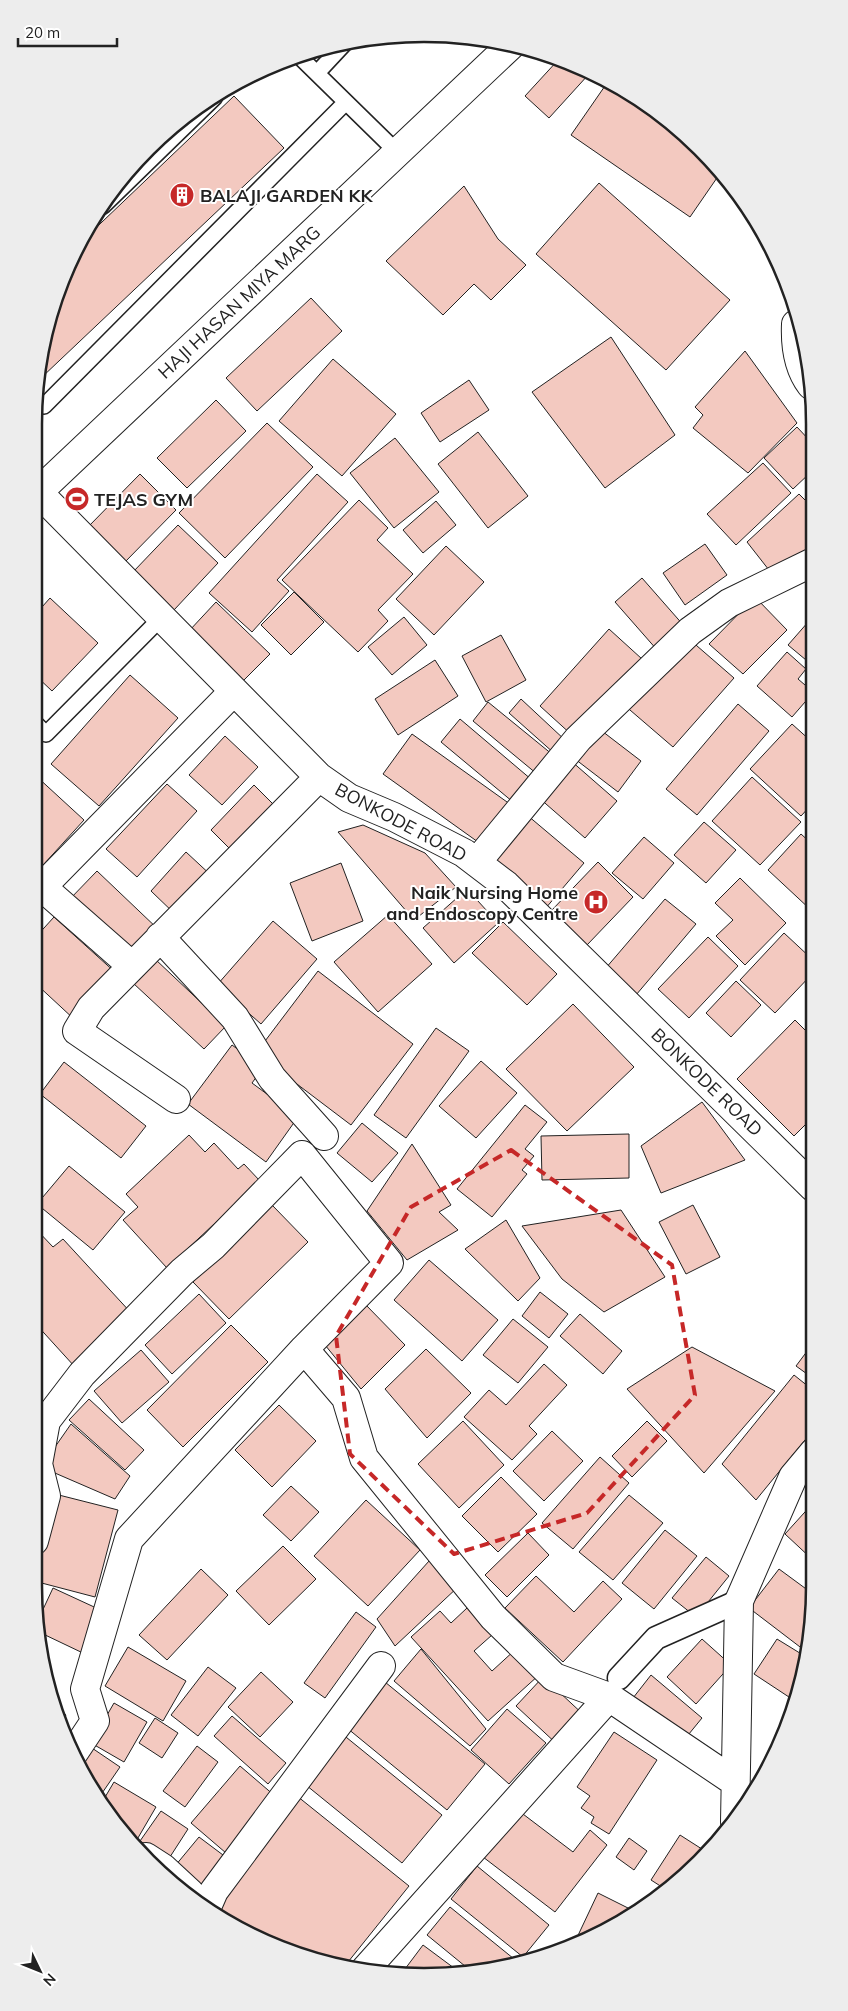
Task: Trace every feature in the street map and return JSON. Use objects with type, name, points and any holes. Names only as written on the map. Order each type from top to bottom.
[{"type":"street","name":"HAJI HASAN MIYA MARG","points":[[42,485],[504,51]]},
{"type":"street","points":[[795,337],[795,346],[800,359]]},
{"type":"street","name":"BONKODE ROAD","points":[[42,499],[319,777],[349,798],[394,817],[464,853],[506,885],[806,1180]]},
{"type":"street","points":[[477,862],[578,739],[690,631],[729,603],[806,566]]},
{"type":"street","points":[[42,883],[234,691]]},
{"type":"street","points":[[176,1099],[78,1031],[91,1008],[319,777]]},
{"type":"street","points":[[42,892],[132,966]]},
{"type":"street","points":[[160,937],[235,1018],[272,1078],[324,1136]]},
{"type":"street","points":[[42,1442],[46,1421],[82,1374],[182,1272],[214,1246],[302,1155],[389,1263],[304,1349],[129,1538],[86,1689],[95,1721],[78,1747]]},
{"type":"street","points":[[304,1349],[346,1398],[364,1458],[493,1617],[554,1677],[614,1688],[735,1782]]},
{"type":"street","points":[[735,1808],[739,1601],[793,1477],[806,1462]]},
{"type":"street","points":[[42,1480],[46,1496],[42,1511]]},
{"type":"street","points":[[370,1964],[656,1638],[739,1601]]},
{"type":"street","points":[[209,1902],[214,1891],[381,1666]]},
{"type":"lane","points":[[317,73],[336,53]]},
{"type":"lane","points":[[305,62],[397,152]]},
{"type":"lane","points":[[43,405],[44,406],[345,103]]},
{"type":"lane","points":[[134,176],[183,128]]},
{"type":"lane","points":[[42,730],[46,734],[162,618]]},
{"type":"highlighted area","points":[[511,1150],[672,1265],[695,1395],[587,1513],[454,1554],[350,1454],[336,1336],[411,1207]]},
{"type":"building","points":[[553,65],[585,78],[549,118],[525,96]]},
{"type":"building","points":[[604,88],[636,107],[676,137],[716,179],[690,217],[571,135]]},
{"type":"building","name":"BALAJI GARDEN KK","points":[[234,96],[284,148],[46,373],[55,325],[63,301],[82,255],[99,225]]},
{"type":"building","points":[[599,183],[730,300],[666,370],[536,254]]},
{"type":"building","points":[[464,186],[498,239],[526,265],[491,300],[474,284],[443,315],[386,261]]},
{"type":"building","points":[[311,298],[342,331],[257,411],[226,378]]},
{"type":"building","points":[[611,337],[675,435],[605,488],[532,392]]},
{"type":"building","points":[[745,351],[797,423],[748,473],[693,428],[703,415],[695,407]]},
{"type":"building","points":[[333,359],[396,414],[342,476],[279,421]]},
{"type":"building","points":[[469,380],[489,410],[440,442],[421,413]]},
{"type":"building","points":[[216,400],[246,431],[187,488],[157,458]]},
{"type":"building","points":[[267,423],[313,467],[225,558],[179,513]]},
{"type":"building","points":[[797,427],[806,437],[806,477],[793,489],[764,458]]},
{"type":"building","points":[[478,432],[528,496],[488,528],[438,464]]},
{"type":"building","points":[[395,438],[439,492],[394,528],[350,473]]},
{"type":"building","points":[[763,463],[791,493],[736,545],[707,514]]},
{"type":"building","points":[[140,474],[176,510],[124,563],[87,528]]},
{"type":"building","points":[[317,474],[348,502],[277,580],[289,591],[252,632],[209,593]]},
{"type":"building","points":[[799,494],[806,501],[806,552],[776,579],[747,542]]},
{"type":"building","points":[[359,500],[388,528],[377,540],[413,574],[378,610],[388,621],[358,652],[282,580]]},
{"type":"building","points":[[436,501],[456,525],[423,553],[403,530]]},
{"type":"building","points":[[178,525],[218,563],[174,610],[133,572]]},
{"type":"building","points":[[705,544],[727,575],[685,605],[663,573]]},
{"type":"building","points":[[446,546],[484,582],[434,635],[396,599]]},
{"type":"building","points":[[642,578],[685,627],[658,651],[615,602]]},
{"type":"building","points":[[294,592],[324,622],[291,655],[261,625]]},
{"type":"building","points":[[755,597],[787,630],[743,674],[709,644]]},
{"type":"building","points":[[50,598],[98,643],[52,691],[42,682],[42,607]]},
{"type":"building","points":[[216,602],[270,654],[242,682],[189,631]]},
{"type":"building","points":[[404,617],[427,645],[392,675],[368,647]]},
{"type":"building","points":[[806,624],[806,660],[788,645]]},
{"type":"building","points":[[609,629],[642,659],[573,736],[540,706]]},
{"type":"building","points":[[501,635],[526,680],[486,702],[462,656]]},
{"type":"building","points":[[689,639],[734,678],[673,747],[623,704]]},
{"type":"building","points":[[787,652],[806,669],[798,679],[806,686],[806,701],[792,717],[757,686]]},
{"type":"building","points":[[435,660],[458,696],[398,735],[375,699]]},
{"type":"building","points":[[130,675],[178,718],[99,806],[51,764]]},
{"type":"building","points":[[521,699],[566,741],[555,754],[509,713]]},
{"type":"building","points":[[488,702],[553,755],[537,774],[473,721]]},
{"type":"building","points":[[738,704],[769,731],[697,815],[666,789]]},
{"type":"building","points":[[460,719],[532,780],[513,802],[441,742]]},
{"type":"building","points":[[792,724],[806,737],[806,811],[801,816],[750,769]]},
{"type":"building","points":[[598,728],[641,761],[618,792],[575,759]]},
{"type":"building","points":[[412,734],[514,807],[485,847],[383,774]]},
{"type":"building","points":[[225,736],[258,767],[222,805],[189,775]]},
{"type":"building","points":[[570,760],[617,801],[585,838],[538,797]]},
{"type":"building","points":[[752,777],[801,822],[760,865],[712,821]]},
{"type":"building","points":[[42,781],[84,820],[42,866]]},
{"type":"building","points":[[167,784],[197,811],[137,877],[106,849]]},
{"type":"building","points":[[254,785],[280,811],[236,855],[211,830]]},
{"type":"building","points":[[527,815],[584,863],[545,909],[489,861]]},
{"type":"building","points":[[704,822],[736,850],[706,883],[674,855]]},
{"type":"building","points":[[363,825],[425,853],[456,887],[414,920],[338,832]]},
{"type":"building","points":[[801,834],[806,839],[806,905],[768,870]]},
{"type":"building","points":[[644,837],[674,863],[643,899],[612,873]]},
{"type":"building","points":[[186,852],[214,878],[177,916],[151,891]]},
{"type":"building","points":[[598,862],[633,897],[587,945],[551,911]]},
{"type":"building","points":[[341,863],[363,921],[312,941],[290,883]]},
{"type":"building","points":[[97,871],[160,931],[132,961],[68,901]]},
{"type":"building","points":[[740,878],[786,923],[745,965],[716,936],[733,920],[715,903]]},
{"type":"building","points":[[467,889],[498,923],[454,963],[423,928]]},
{"type":"building","points":[[665,899],[696,924],[636,995],[605,969]]},
{"type":"building","points":[[388,915],[432,964],[378,1012],[334,962]]},
{"type":"building","points":[[54,917],[117,974],[75,1020],[42,989],[42,930]]},
{"type":"building","points":[[273,921],[317,959],[261,1024],[217,985]]},
{"type":"building","points":[[503,922],[557,974],[527,1005],[472,953]]},
{"type":"building","points":[[784,933],[806,953],[806,980],[775,1013],[740,980]]},
{"type":"building","points":[[708,937],[738,966],[689,1018],[658,989]]},
{"type":"building","points":[[155,959],[226,1026],[204,1049],[133,983]]},
{"type":"building","points":[[318,971],[413,1044],[351,1125],[256,1053]]},
{"type":"building","points":[[736,981],[761,1005],[731,1037],[706,1013]]},
{"type":"building","points":[[573,1004],[634,1067],[567,1131],[506,1069]]},
{"type":"building","points":[[795,1020],[806,1031],[806,1124],[794,1136],[737,1079]]},
{"type":"building","points":[[436,1028],[469,1051],[406,1138],[374,1115]]},
{"type":"building","points":[[232,1045],[263,1068],[252,1083],[298,1117],[266,1162],[188,1104]]},
{"type":"building","points":[[481,1061],[517,1093],[476,1138],[439,1106]]},
{"type":"building","points":[[64,1062],[146,1126],[121,1158],[42,1096],[42,1091]]},
{"type":"building","points":[[702,1102],[745,1160],[661,1193],[641,1146]]},
{"type":"building","points":[[525,1105],[547,1122],[525,1149],[534,1156],[522,1170],[527,1174],[492,1217],[457,1189]]},
{"type":"building","points":[[362,1123],[398,1153],[372,1182],[337,1153]]},
{"type":"building","points":[[629,1134],[629,1178],[542,1180],[541,1136]]},
{"type":"building","points":[[189,1135],[205,1152],[214,1143],[238,1169],[244,1164],[260,1181],[167,1268],[123,1220],[138,1207],[126,1194]]},
{"type":"building","points":[[412,1144],[451,1205],[439,1212],[458,1230],[407,1260],[367,1211]]},
{"type":"building","points":[[69,1166],[125,1212],[93,1250],[42,1208],[42,1198]]},
{"type":"building","points":[[272,1205],[308,1242],[229,1319],[193,1282]]},
{"type":"building","points":[[693,1205],[720,1257],[686,1274],[659,1222]]},
{"type":"building","points":[[621,1210],[665,1277],[604,1312],[562,1279],[522,1226]]},
{"type":"building","points":[[506,1220],[540,1278],[518,1301],[465,1249]]},
{"type":"building","points":[[42,1235],[53,1247],[63,1239],[133,1315],[75,1367],[42,1331]]},
{"type":"building","points":[[429,1260],[498,1320],[462,1361],[394,1300]]},
{"type":"building","points":[[540,1292],[568,1314],[549,1338],[522,1316]]},
{"type":"building","points":[[199,1294],[226,1323],[172,1374],[145,1345]]},
{"type":"building","points":[[364,1303],[405,1345],[361,1389],[325,1345]]},
{"type":"building","points":[[580,1314],[622,1351],[603,1374],[560,1336]]},
{"type":"building","points":[[513,1319],[548,1347],[518,1383],[483,1355]]},
{"type":"building","points":[[231,1325],[268,1362],[183,1447],[147,1410]]},
{"type":"building","points":[[692,1347],[775,1391],[704,1473],[627,1389]]},
{"type":"building","points":[[426,1349],[471,1393],[427,1438],[385,1389]]},
{"type":"building","points":[[141,1350],[169,1382],[122,1423],[94,1391]]},
{"type":"building","points":[[806,1353],[806,1373],[796,1366]]},
{"type":"building","points":[[544,1364],[567,1385],[529,1426],[537,1434],[512,1460],[464,1417],[489,1390],[506,1405]]},
{"type":"building","points":[[794,1375],[806,1385],[806,1439],[756,1500],[722,1464]]},
{"type":"building","points":[[89,1399],[144,1450],[125,1470],[69,1420]]},
{"type":"building","points":[[279,1405],[316,1441],[272,1487],[235,1450]]},
{"type":"building","points":[[463,1421],[504,1465],[459,1508],[418,1464]]},
{"type":"building","points":[[647,1421],[667,1441],[632,1477],[612,1456]]},
{"type":"building","points":[[71,1424],[130,1476],[115,1499],[42,1467]]},
{"type":"building","points":[[552,1431],[583,1461],[544,1501],[513,1471]]},
{"type":"building","points":[[600,1457],[629,1483],[573,1549],[542,1523]]},
{"type":"building","points":[[501,1477],[537,1514],[498,1552],[462,1516]]},
{"type":"building","points":[[291,1486],[319,1512],[291,1541],[263,1515]]},
{"type":"building","points":[[47,1492],[118,1510],[95,1597],[42,1583],[42,1512]]},
{"type":"building","points":[[629,1495],[663,1523],[613,1580],[579,1552]]},
{"type":"building","points":[[366,1500],[420,1550],[368,1606],[314,1556]]},
{"type":"building","points":[[806,1511],[806,1554],[785,1534]]},
{"type":"building","points":[[665,1530],[697,1556],[654,1609],[622,1583]]},
{"type":"building","points":[[528,1533],[549,1555],[507,1597],[485,1575]]},
{"type":"building","points":[[283,1546],[316,1579],[269,1625],[236,1591]]},
{"type":"building","points":[[438,1551],[459,1586],[395,1646],[377,1619]]},
{"type":"building","points":[[706,1557],[729,1576],[696,1617],[672,1598]]},
{"type":"building","points":[[201,1569],[228,1595],[167,1660],[139,1635]]},
{"type":"building","points":[[779,1569],[806,1589],[800,1647],[749,1608]]},
{"type":"building","points":[[536,1576],[574,1612],[603,1581],[622,1599],[563,1662],[505,1608]]},
{"type":"building","points":[[53,1588],[105,1612],[85,1654],[46,1635],[43,1610]]},
{"type":"building","points":[[467,1608],[492,1635],[474,1651],[492,1671],[516,1649],[539,1675],[488,1721],[411,1637],[440,1611],[451,1623]]},
{"type":"building","points":[[356,1612],[376,1627],[325,1698],[304,1683]]},
{"type":"building","points":[[702,1639],[731,1665],[696,1704],[667,1677]]},
{"type":"building","points":[[777,1639],[799,1653],[789,1697],[754,1674]]},
{"type":"building","points":[[128,1647],[186,1681],[163,1721],[105,1686]]},
{"type":"building","points":[[421,1649],[486,1729],[470,1746],[394,1681]]},
{"type":"building","points":[[208,1667],[236,1688],[198,1736],[171,1715]]},
{"type":"building","points":[[261,1672],[293,1702],[260,1737],[228,1707]]},
{"type":"building","points":[[651,1675],[702,1718],[684,1740],[633,1698]]},
{"type":"building","points":[[543,1677],[586,1717],[559,1746],[516,1706]]},
{"type":"building","points":[[385,1682],[485,1764],[447,1810],[347,1728]]},
{"type":"building","points":[[114,1703],[147,1722],[124,1762],[91,1743]]},
{"type":"building","points":[[507,1709],[546,1743],[509,1784],[471,1750]]},
{"type":"building","points":[[232,1716],[286,1763],[268,1784],[214,1736]]},
{"type":"building","points":[[155,1718],[178,1733],[162,1758],[139,1743]]},
{"type":"building","points":[[614,1732],[657,1760],[609,1834],[591,1823],[594,1817],[581,1808],[590,1796],[577,1787]]},
{"type":"building","points":[[341,1733],[442,1815],[402,1863],[301,1781]]},
{"type":"building","points":[[89,1746],[120,1767],[103,1792],[94,1778],[82,1756]]},
{"type":"building","points":[[197,1746],[218,1762],[185,1807],[163,1791]]},
{"type":"building","points":[[240,1766],[275,1796],[226,1853],[191,1823]]},
{"type":"building","points":[[114,1782],[156,1807],[137,1839],[121,1819],[105,1796]]},
{"type":"building","points":[[297,1796],[409,1886],[349,1961],[325,1956],[278,1939],[255,1929],[210,1903]]},
{"type":"building","points":[[161,1811],[188,1829],[168,1860],[140,1841]]},
{"type":"building","points":[[519,1811],[573,1852],[590,1830],[607,1845],[555,1912],[483,1857]]},
{"type":"building","points":[[680,1835],[702,1849],[661,1886],[651,1880]]},
{"type":"building","points":[[199,1837],[227,1858],[203,1887],[175,1866]]},
{"type":"building","points":[[629,1838],[647,1851],[634,1870],[616,1857]]},
{"type":"building","points":[[477,1866],[549,1925],[522,1956],[451,1899]]},
{"type":"building","points":[[598,1893],[629,1908],[593,1929],[578,1936]]},
{"type":"building","points":[[450,1907],[513,1958],[465,1966],[427,1935]]},
{"type":"building","points":[[423,1945],[453,1967],[449,1968],[406,1968]]},
{"type":"place","name":"BALAJI GARDEN KK","points":[[182,195]]},
{"type":"place","name":"TEJAS GYM","points":[[77,499]]},
{"type":"place","name":"Naik Nursing Home and Endoscopy Centre","points":[[596,902]]}]
